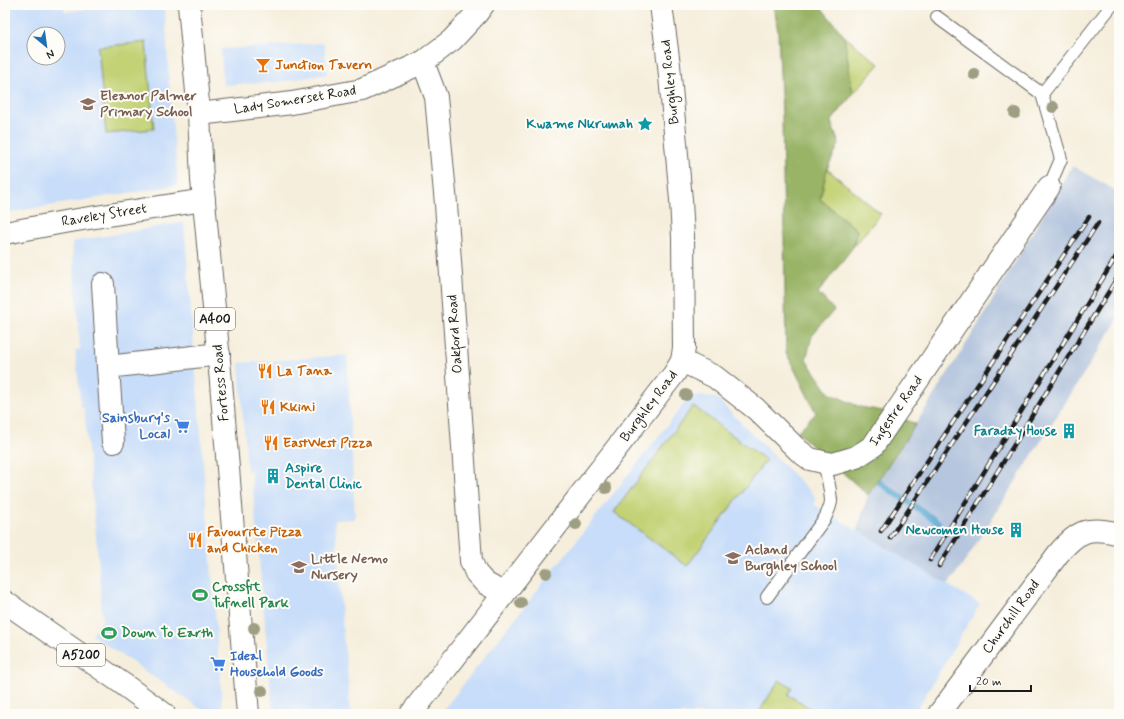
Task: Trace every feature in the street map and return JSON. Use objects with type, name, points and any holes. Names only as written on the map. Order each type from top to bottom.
[{"type":"street","name":"Fortess Road","points":[[189,5],[199,114],[204,200],[219,354],[248,714]]},
{"type":"street","name":"Lady Somerset Road","points":[[199,114],[292,103],[362,90],[423,62],[452,40],[483,5]]},
{"type":"street","name":"Burghley Road","points":[[411,714],[674,374],[682,361],[684,348],[684,300],[681,200],[669,65],[661,5]]},
{"type":"street","name":"Oakford Road","points":[[423,62],[436,97],[446,204],[471,560],[476,573],[485,583],[504,594]]},
{"type":"street","name":"Ingestre Road","points":[[682,361],[715,377],[756,409],[799,451],[810,458],[833,464],[856,457],[874,446],[1049,187]]},
{"type":"street","name":"Raveley Street","points":[[5,233],[204,200]]},
{"type":"street","points":[[103,284],[113,442]]},
{"type":"street","points":[[108,367],[219,354]]},
{"type":"street","name":"Churchill Road","points":[[939,714],[1058,554],[1074,538],[1081,533],[1090,530],[1119,534]]},
{"type":"street","name":"A5200","points":[[5,602],[164,714]]},
{"type":"lane","points":[[1042,94],[1112,5]]},
{"type":"lane","points":[[937,17],[1042,94],[1061,159],[1049,187]]},
{"type":"lane","points":[[767,597],[826,518],[831,500],[823,462]]},
{"type":"shaded area","name":"Eleanor Palmer Primary School","points":[[5,5],[64,5],[65,12],[116,5],[165,5],[169,82],[178,185],[5,213]]},
{"type":"shaded area","points":[[324,43],[327,74],[278,82],[223,85],[221,49]]},
{"type":"shaded area","points":[[1072,166],[1119,192],[1119,318],[969,555],[948,585],[857,530],[868,495],[897,454],[976,328]]},
{"type":"shaded area","points":[[184,222],[223,714],[208,714],[92,635],[102,620],[99,569],[84,408],[81,407],[75,350],[80,349],[72,242]]},
{"type":"shaded area","points":[[347,355],[355,519],[335,520],[335,524],[350,709],[357,714],[273,714],[251,470],[247,471],[239,363]]},
{"type":"shaded area","name":"Acland Burghley School","points":[[691,395],[716,398],[815,496],[815,505],[980,604],[914,714],[440,714]]},
{"type":"green space","points":[[774,5],[821,5],[820,6],[844,36],[853,94],[831,122],[839,144],[827,169],[820,199],[857,230],[853,247],[818,293],[834,310],[812,336],[806,360],[829,393],[860,407],[883,411],[916,424],[868,495],[797,432],[816,413],[786,352],[782,114],[778,32]]},
{"type":"green space","points":[[844,36],[879,64],[853,94]]},
{"type":"green space","points":[[146,42],[154,129],[106,134],[98,47]]},
{"type":"green space","points":[[827,169],[881,214],[853,247],[857,230],[820,199]]},
{"type":"green space","points":[[693,406],[766,460],[687,566],[614,512]]},
{"type":"green space","points":[[779,680],[792,688],[788,695],[820,714],[758,714]]},
{"type":"waterway","points":[[880,483],[938,522]]},
{"type":"railway","points":[[881,531],[1089,217]]},
{"type":"railway","points":[[890,538],[1098,223]]},
{"type":"railway","points":[[930,560],[1119,252]]},
{"type":"railway","points":[[939,566],[1119,275]]},
{"type":"place","name":"Junction Tavern","points":[[263,65]]},
{"type":"place","name":"Eleanor Palmer Primary School","points":[[88,104]]},
{"type":"place","name":"Kwame Nkrumah","points":[[645,124]]},
{"type":"place","name":"La Tana","points":[[265,371]]},
{"type":"place","name":"Kkini","points":[[268,407]]},
{"type":"place","name":"Sainsbury's Local","points":[[182,426]]},
{"type":"place","name":"Faraday House","points":[[1069,431]]},
{"type":"place","name":"EastWest Pizza","points":[[271,443]]},
{"type":"place","name":"Aspire Dental Clinic","points":[[273,476]]},
{"type":"place","name":"Newcomen House","points":[[1016,530]]},
{"type":"place","name":"Favourite Pizza and Chicken","points":[[195,540]]},
{"type":"place","name":"Acland Burghley School","points":[[733,558]]},
{"type":"place","name":"Little Nemo Nursery","points":[[299,567]]},
{"type":"place","name":"Crossfit Tufnell Park","points":[[200,595]]},
{"type":"place","name":"Down To Earth","points":[[109,633]]},
{"type":"place","name":"Ideal Household Goods","points":[[218,664]]}]
